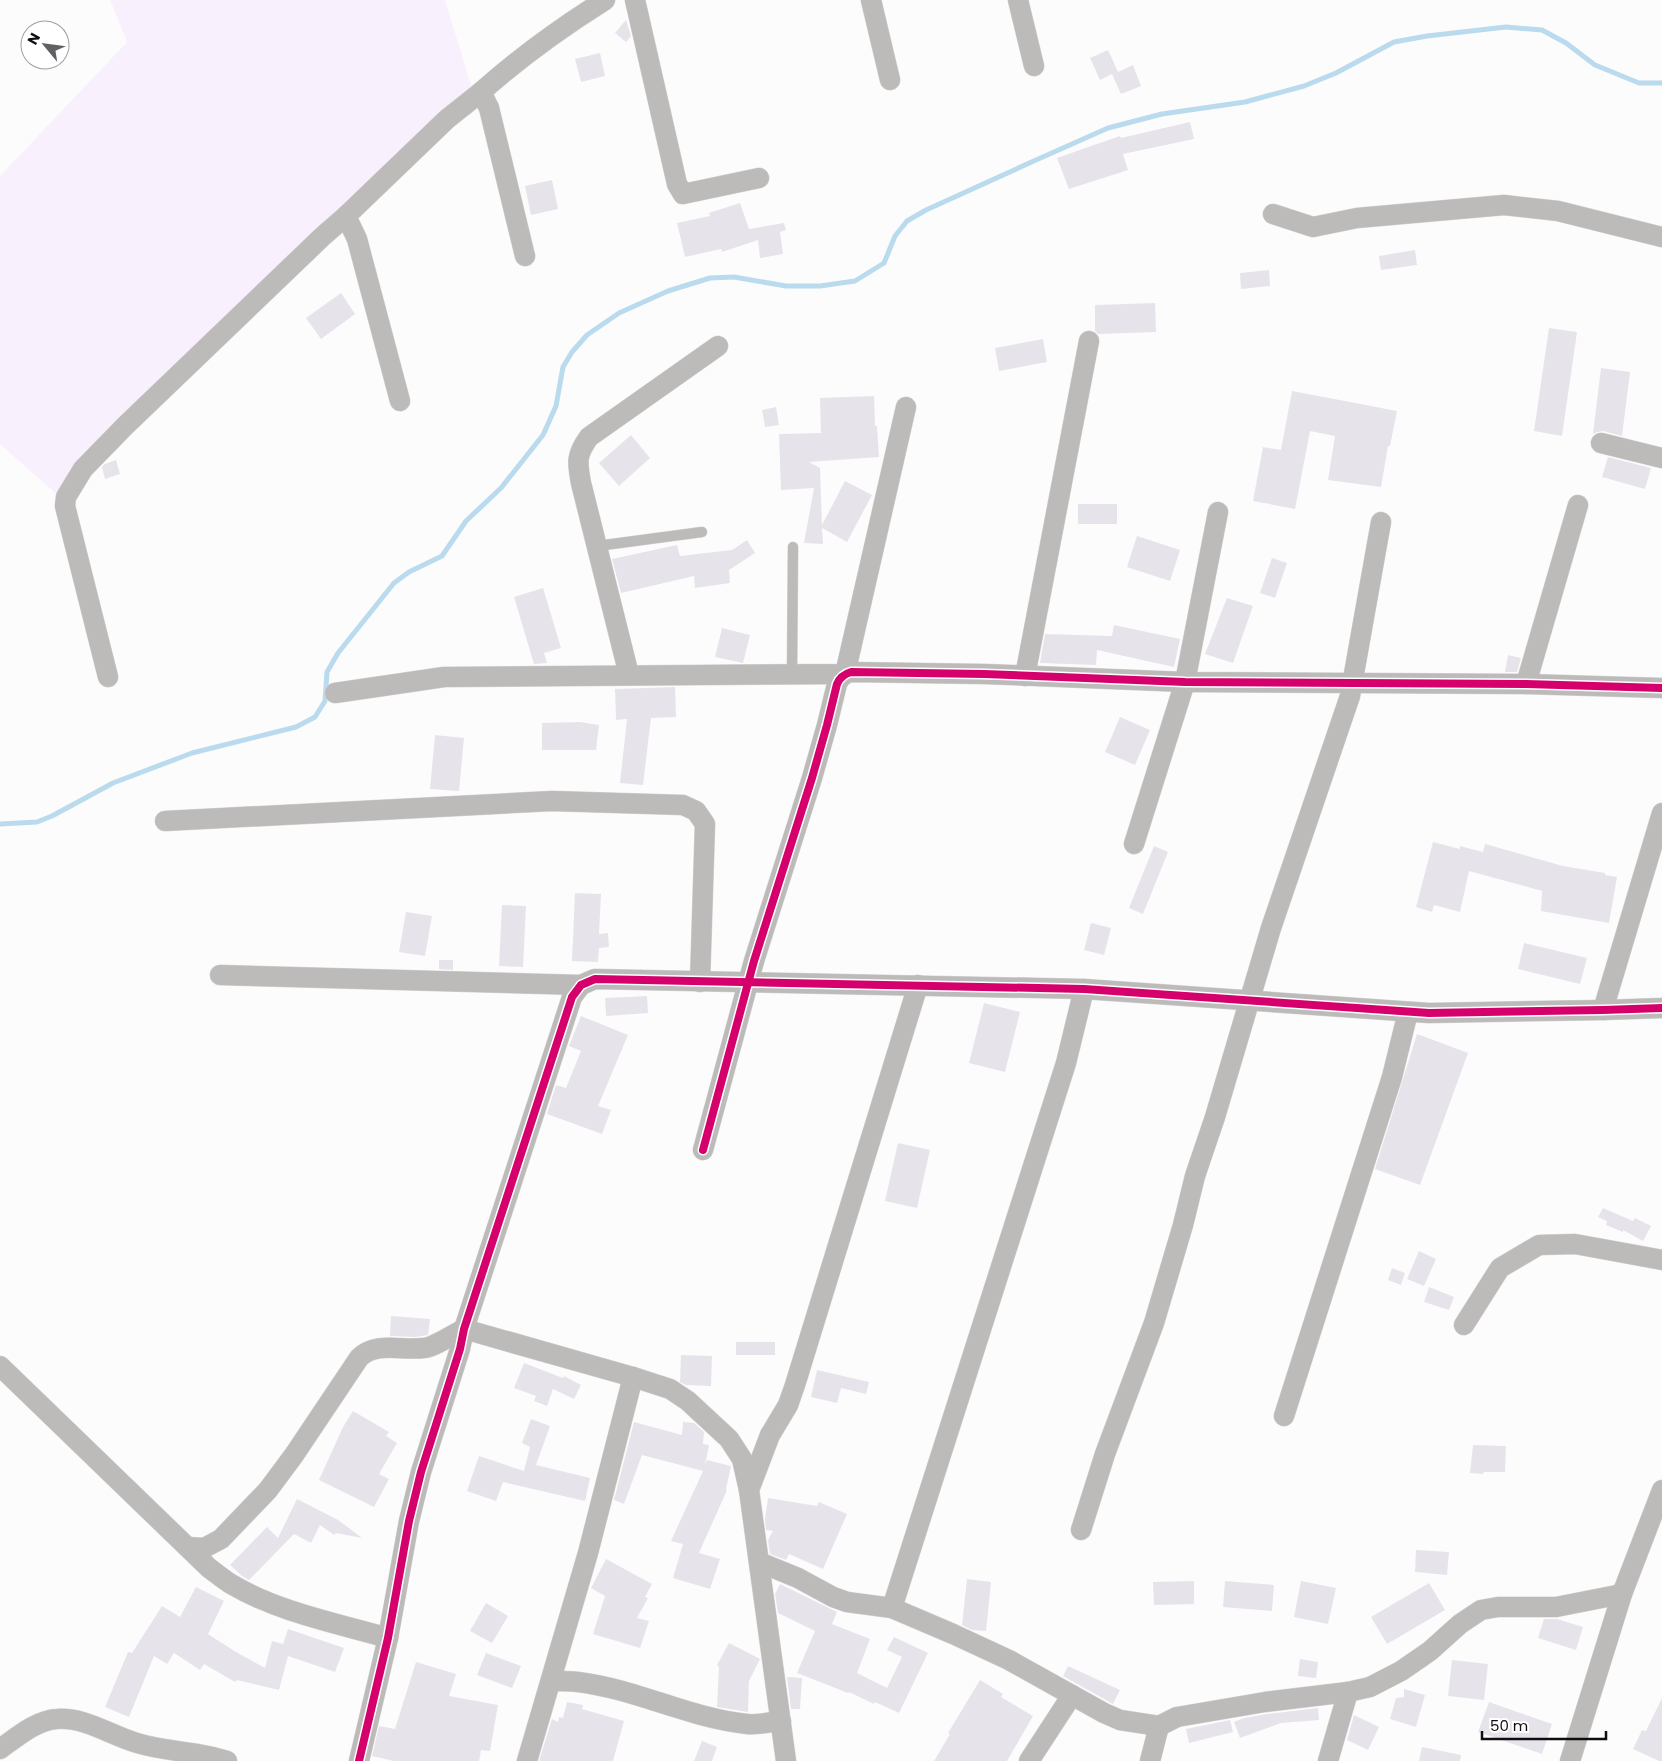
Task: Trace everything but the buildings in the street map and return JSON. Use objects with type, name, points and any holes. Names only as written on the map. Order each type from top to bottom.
[{"type":"street","points":[[108,677],[65,506],[66,497],[83,469],[119,432],[447,119],[496,78],[581,15],[605,0]]},
{"type":"street","points":[[635,0],[677,184],[683,194],[759,178]]},
{"type":"street","points":[[871,0],[890,80]]},
{"type":"street","points":[[1018,0],[1034,66]]},
{"type":"street","points":[[481,92],[489,108],[525,256]]},
{"type":"street","points":[[1273,214],[1313,227],[1357,218],[1504,205],[1558,211],[1662,237]]},
{"type":"street","points":[[346,216],[357,239],[400,402]]},
{"type":"street","points":[[1025,676],[1089,341]]},
{"type":"street","points":[[629,675],[577,462],[583,445],[589,437],[718,346]]},
{"type":"street","points":[[703,1150],[754,960],[812,778],[836,684],[845,674],[906,407]]},
{"type":"street","points":[[1601,443],[1662,458]]},
{"type":"street","points":[[1526,684],[1578,505]]},
{"type":"street","points":[[1134,844],[1185,682],[1218,512]]},
{"type":"street","points":[[1081,1530],[1105,1454],[1154,1323],[1184,1225],[1195,1176],[1215,1116],[1271,928],[1350,696],[1381,522]]},
{"type":"street","points":[[334,694],[444,677],[845,674],[851,672],[1185,682],[1526,684],[1662,688]]},
{"type":"street","points":[[165,821],[552,801],[684,805],[696,811],[705,824],[700,982]]},
{"type":"street","points":[[1603,1010],[1662,813]]},
{"type":"street","points":[[220,975],[581,985],[595,979],[1084,989],[1408,1012],[1464,1013],[1662,1008]]},
{"type":"street","points":[[359,1761],[388,1638],[409,1520],[418,1482],[460,1349],[464,1329],[572,997],[581,985]]},
{"type":"street","points":[[749,1490],[770,1435],[788,1405],[796,1386],[918,985]]},
{"type":"street","points":[[892,1608],[1066,1063],[1084,989]]},
{"type":"street","points":[[1284,1416],[1392,1077],[1408,1012]]},
{"type":"street","points":[[1464,1325],[1500,1268],[1539,1245],[1575,1244],[1662,1260]]},
{"type":"street","points":[[188,1547],[204,1548],[221,1539],[268,1490],[294,1455],[358,1358],[370,1350],[383,1348],[426,1348],[464,1329],[633,1377],[670,1390],[688,1400],[729,1439],[742,1458],[749,1490],[786,1761]]},
{"type":"street","points":[[0,1366],[209,1568],[230,1583],[259,1598],[289,1609],[388,1638]]},
{"type":"street","points":[[527,1761],[588,1553],[633,1377]]},
{"type":"street","points":[[1570,1761],[1622,1594],[1662,1490]]},
{"type":"street","points":[[759,1562],[798,1578],[833,1597],[847,1602],[892,1608],[1008,1660],[1120,1720],[1159,1726],[1177,1717],[1265,1702],[1348,1692],[1370,1687],[1401,1670],[1430,1650],[1460,1624],[1482,1610],[1498,1607],[1556,1607],[1622,1594]]},
{"type":"street","points":[[551,1681],[579,1682],[624,1692],[702,1716],[722,1720],[749,1724],[781,1722]]},
{"type":"street","points":[[1328,1761],[1348,1692]]},
{"type":"street","points":[[1029,1761],[1072,1695]]},
{"type":"street","points":[[0,1749],[29,1728],[55,1718],[72,1719],[135,1742],[226,1761]]},
{"type":"street","points":[[1150,1761],[1159,1726]]},
{"type":"street","points":[[0,1754],[3,1761]]},
{"type":"lane","points":[[597,546],[702,532]]},
{"type":"lane","points":[[792,674],[793,547]]},
{"type":"shaded area","points":[[110,0],[445,0],[471,85],[464,97],[55,493],[0,444],[0,176],[127,42]]},
{"type":"waterway","points":[[0,824],[37,822],[52,816],[113,783],[192,753],[296,727],[315,717],[325,701],[327,672],[338,653],[394,583],[409,572],[442,556],[466,521],[501,488],[543,435],[556,406],[563,367],[572,352],[587,335],[619,313],[668,291],[710,278],[734,277],[786,286],[820,286],[855,281],[884,263],[895,236],[907,221],[926,210],[1108,128],[1162,114],[1245,102],[1304,86],[1336,73],[1394,42],[1427,36],[1506,27],[1542,30],[1566,43],[1595,65],[1639,83],[1662,83]]},
{"type":"cycle path","points":[[703,1150],[754,961],[812,778],[837,684],[846,674],[851,672],[984,674],[1185,682],[1526,684],[1662,688]]},
{"type":"cycle path","points":[[359,1761],[388,1638],[409,1521],[421,1472],[460,1349],[464,1329],[572,997],[581,985],[595,979],[1084,989],[1429,1013],[1662,1008]]}]
